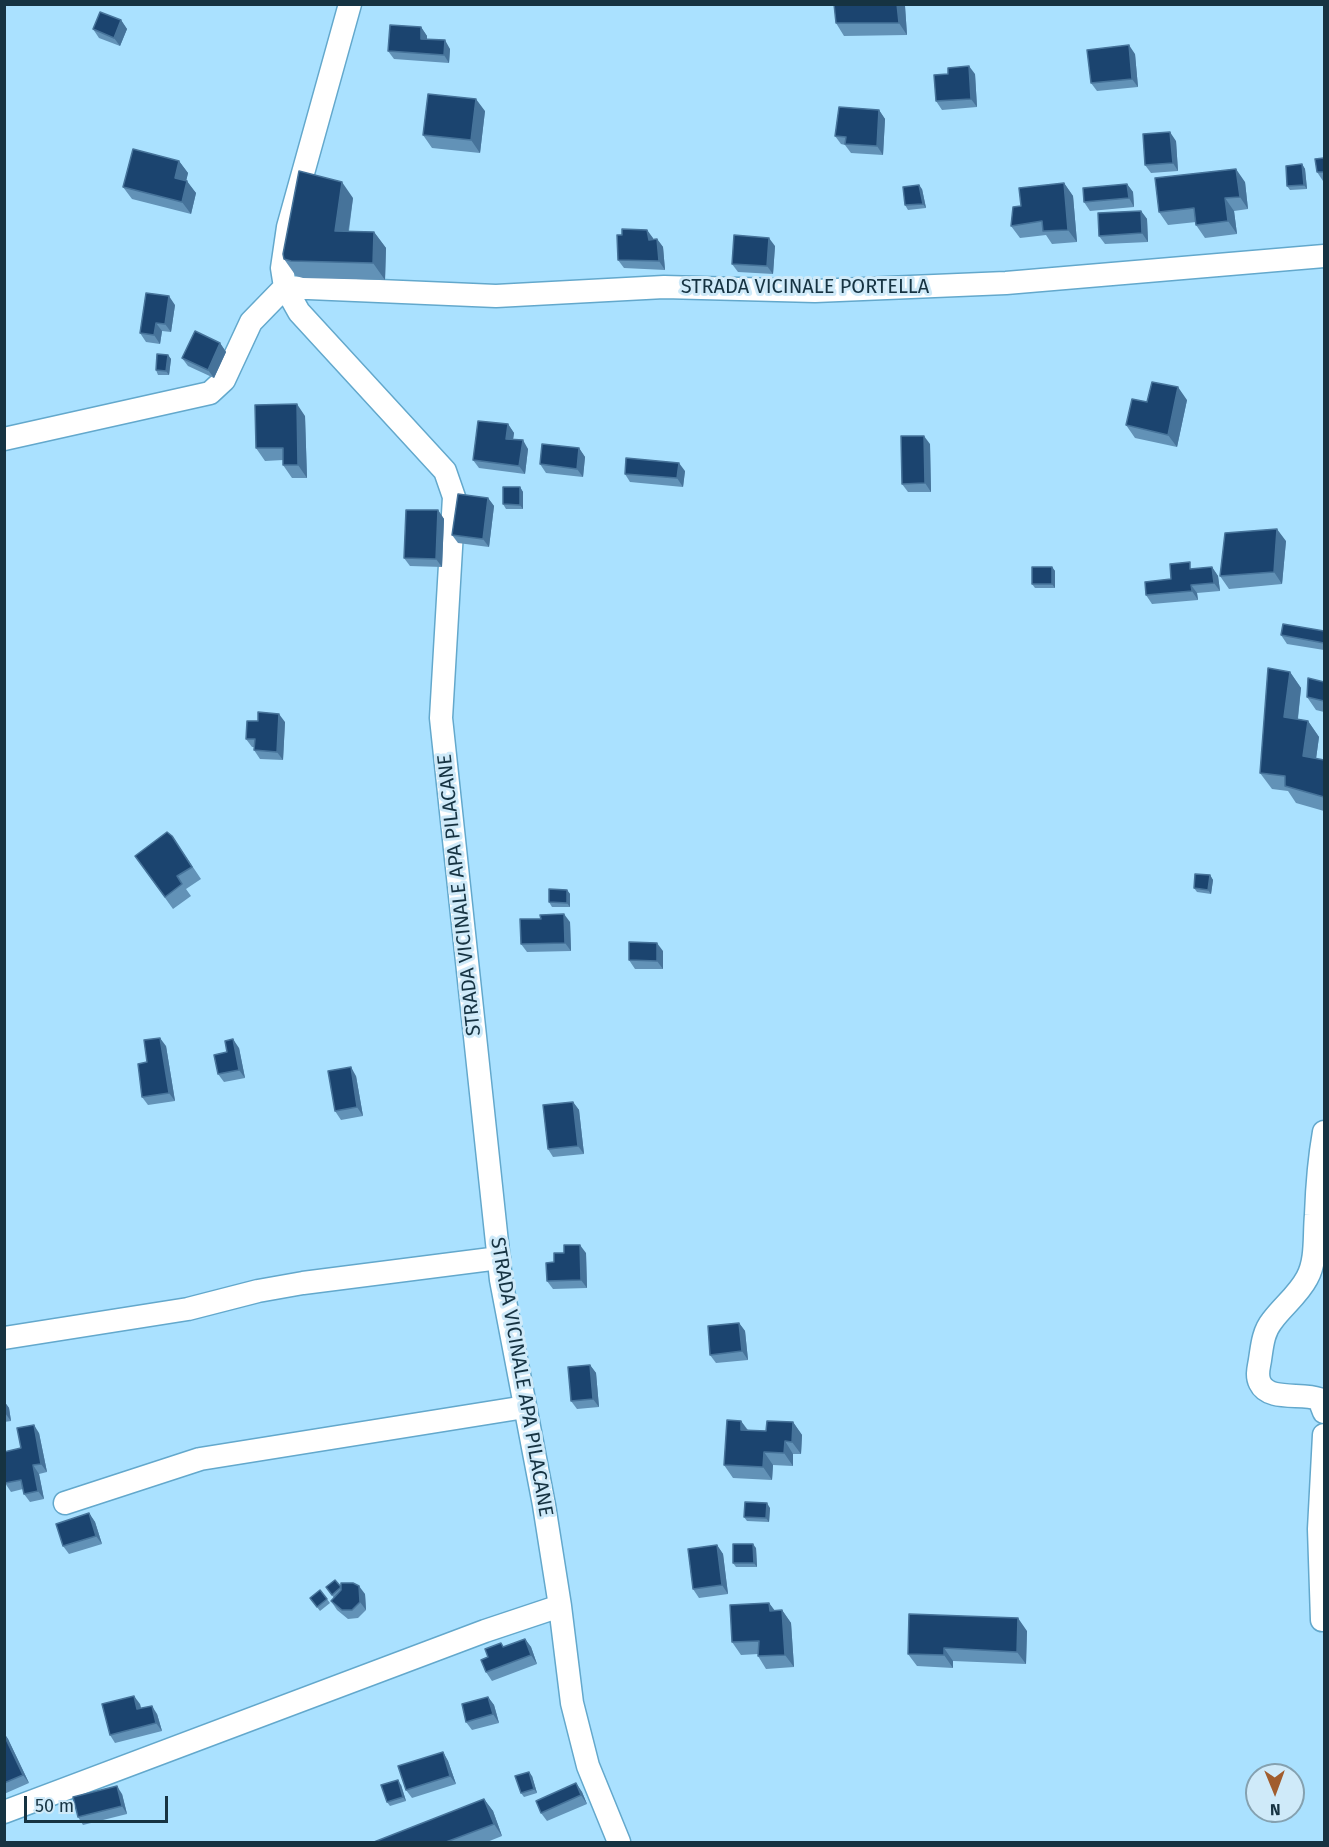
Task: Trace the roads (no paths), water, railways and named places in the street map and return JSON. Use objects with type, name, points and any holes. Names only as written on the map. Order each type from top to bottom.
[{"type":"street","name":"STRADA VICINALE APA PILACANE","points":[[350,4],[288,227],[282,268],[285,287],[298,312],[445,471],[454,497],[441,718],[499,1258],[544,1505],[572,1703],[588,1766],[619,1842]]},
{"type":"street","name":"STRADA VICINALE PORTELLA","points":[[285,287],[496,296],[664,287],[815,291],[1006,283],[1324,256]]},
{"type":"street","points":[[4,439],[210,393],[224,380],[251,322],[285,287]]},
{"type":"street","points":[[1324,1132],[1319,1164],[1313,1262],[1307,1278],[1296,1295],[1270,1323],[1263,1340],[1257,1375],[1260,1384],[1267,1392],[1319,1399],[1324,1412]]},
{"type":"street","points":[[4,1338],[188,1309],[258,1291],[303,1283],[499,1258]]},
{"type":"street","points":[[65,1503],[200,1459],[525,1407]]},
{"type":"street","points":[[1322,1620],[1319,1529],[1324,1435]]},
{"type":"street","points":[[4,1812],[560,1606]]}]
